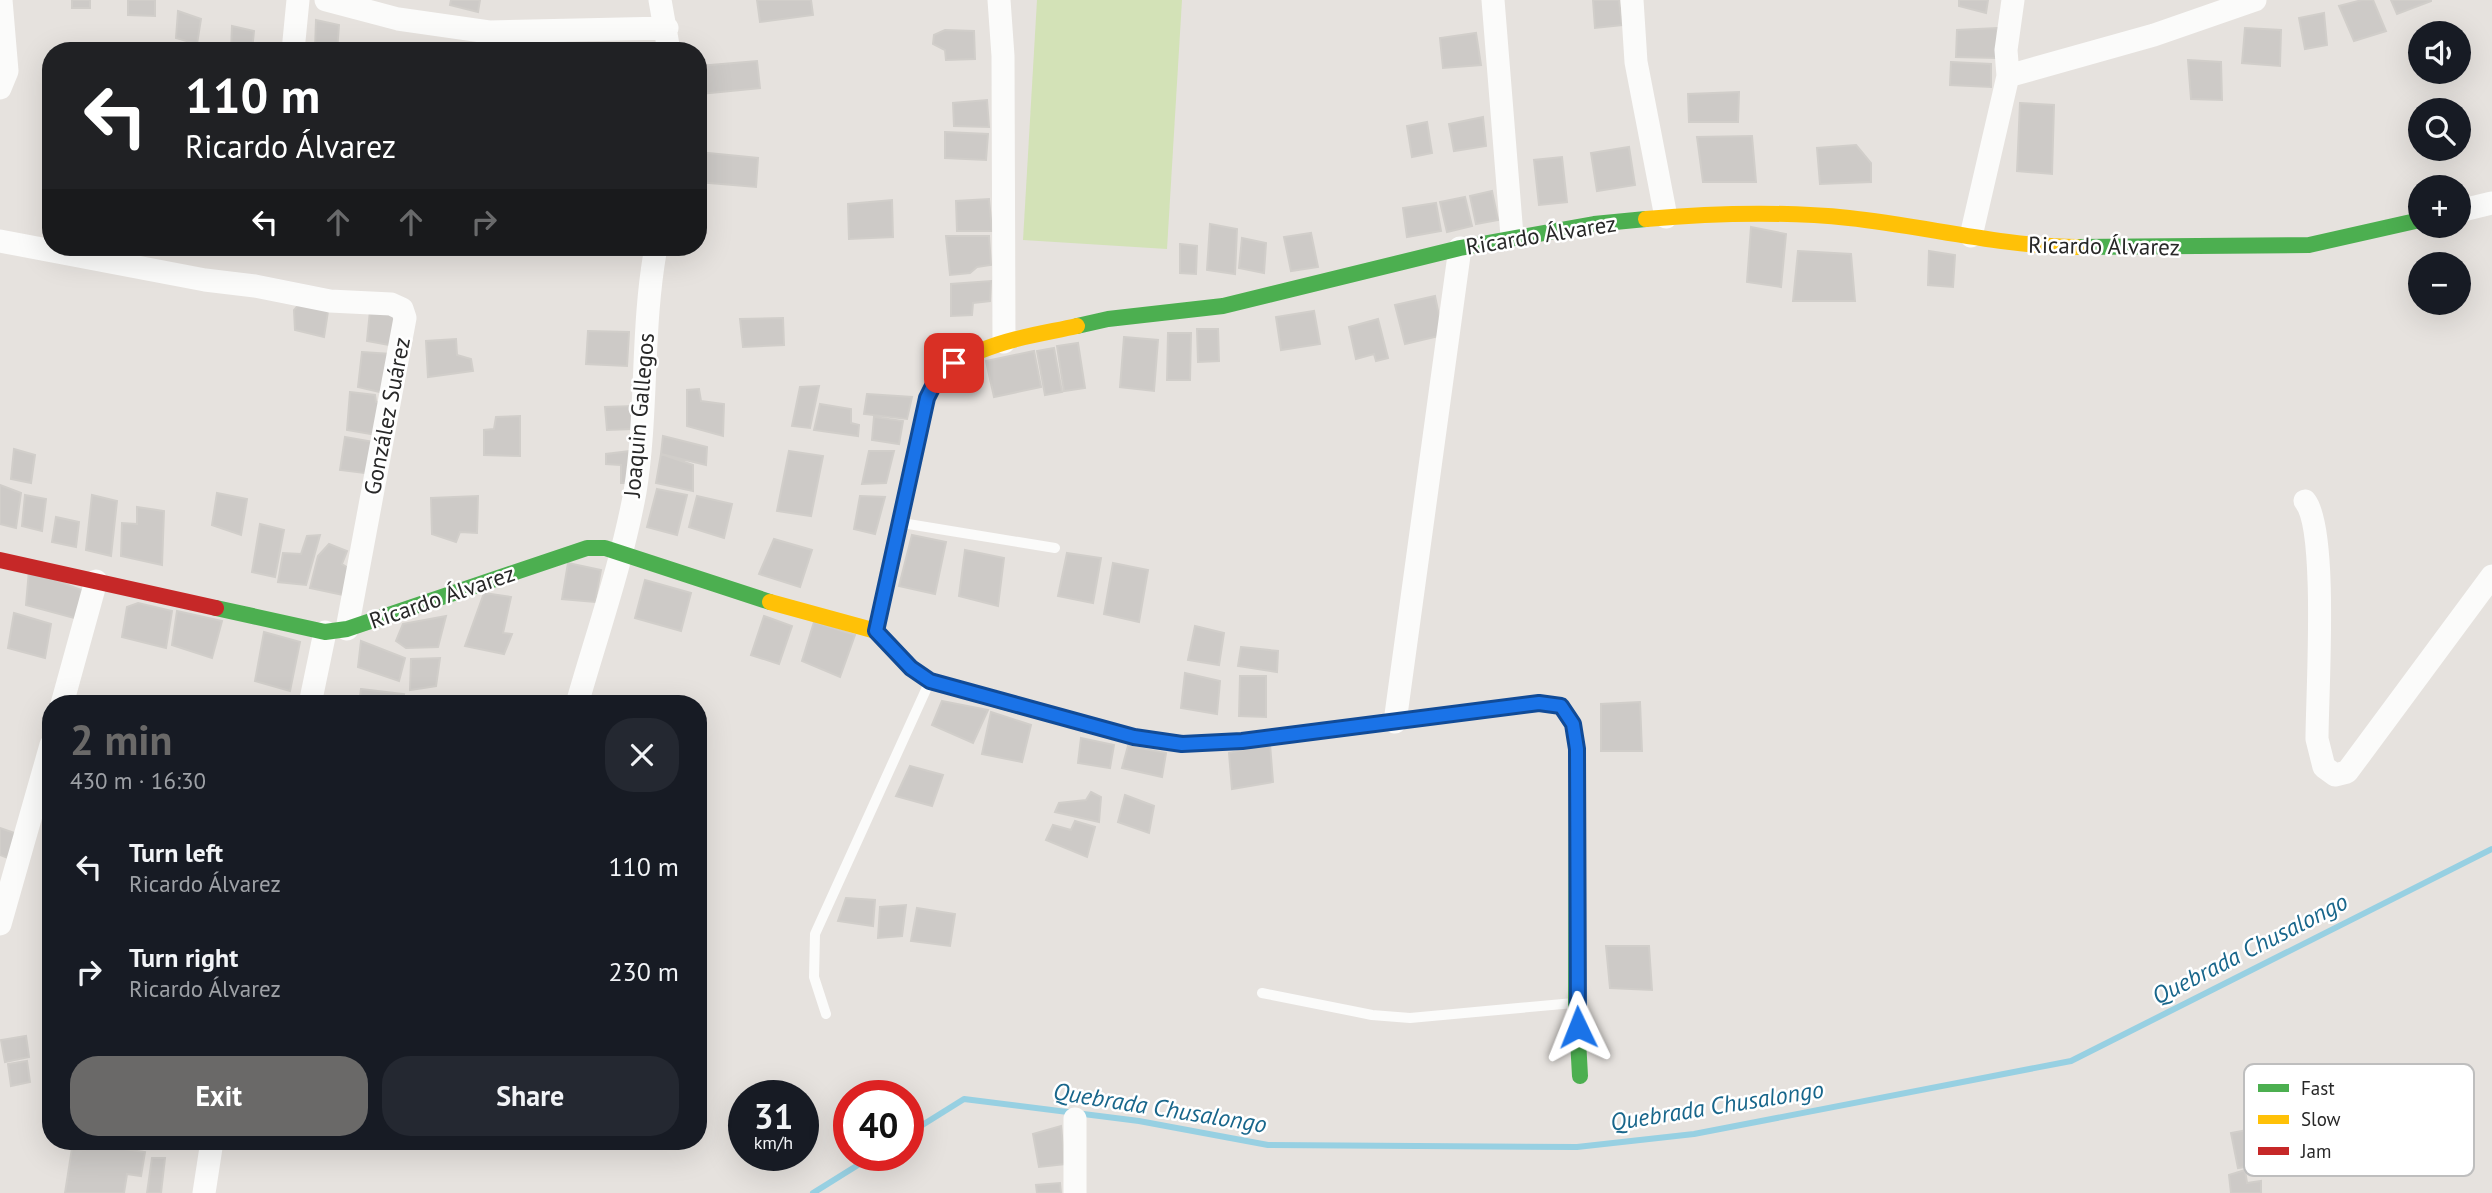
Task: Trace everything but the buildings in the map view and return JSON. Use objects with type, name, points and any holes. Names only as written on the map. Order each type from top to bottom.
[{"type":"street","points":[[0,88],[7,71],[1,0]]},
{"type":"street","points":[[294,42],[298,0]]},
{"type":"street","points":[[326,0],[398,19],[489,32],[668,40],[660,0]]},
{"type":"street","points":[[999,0],[1003,56],[1004,342]]},
{"type":"street","points":[[1493,0],[1512,236]]},
{"type":"street","points":[[1632,0],[1636,62],[1666,217]]},
{"type":"street","points":[[1971,236],[2008,76],[2006,50],[2013,0]]},
{"type":"street","points":[[2008,76],[2154,35],[2255,0]]},
{"type":"street","points":[[2471,208],[2492,204]]},
{"type":"street","name":"Ricardo Álvarez","points":[[336,631],[587,548],[622,552],[748,596],[876,631],[927,398],[934,384],[954,363],[1004,342],[1108,319],[1223,306],[1512,236],[1719,212],[1849,218],[2026,246],[2308,245],[2408,222]]},
{"type":"street","name":"González Suárez","points":[[0,241],[42,249]]},
{"type":"street","points":[[1395,722],[1460,247]]},
{"type":"street","name":"González Suárez","points":[[79,256],[330,301],[391,304],[402,309],[405,318],[336,631],[313,695]]},
{"type":"street","name":"Joaquin Gallegos","points":[[580,695],[622,552],[635,492],[643,422],[648,288],[654,256]]},
{"type":"street","points":[[2305,501],[2313,517],[2318,580],[2317,739],[2324,767],[2335,775],[2347,772],[2492,576]]},
{"type":"street","points":[[0,560],[336,631]]},
{"type":"street","points":[[64,695],[96,581]]},
{"type":"street","points":[[876,631],[911,668],[930,681],[1134,737],[1182,744],[1242,741],[1539,703],[1561,706],[1573,724],[1577,749],[1577,1003],[1580,1076]]},
{"type":"street","points":[[0,924],[42,777]]},
{"type":"street","points":[[1074,1119],[1075,1193]]},
{"type":"street","points":[[204,1193],[211,1150]]},
{"type":"lane","points":[[900,523],[1055,548]]},
{"type":"lane","points":[[826,1014],[814,978],[815,934],[930,681]]},
{"type":"lane","points":[[1262,993],[1372,1015],[1410,1018],[1577,1003]]},
{"type":"green space","points":[[1037,0],[1182,0],[1167,249],[1023,240]]},
{"type":"waterway","name":"Quebrada Chusalongo","points":[[924,1124],[964,1099],[1139,1121],[1268,1145],[1577,1147],[1694,1134],[2071,1061],[2492,849]]},
{"type":"waterway","name":"Quebrada Chusalongo","points":[[813,1193],[848,1171]]},
{"type":"traffic: fast","points":[[1077,326],[1108,319],[1223,306],[1460,248],[1594,224],[1646,219]]},
{"type":"traffic: fast","points":[[2077,247],[2309,245],[2408,223]]},
{"type":"traffic: fast","points":[[216,608],[325,632],[347,629],[587,548],[605,548],[770,602]]},
{"type":"traffic: fast","points":[[1001,701],[1134,737],[1182,744],[1243,741],[1539,703],[1561,706],[1573,724],[1577,749],[1576,1003],[1580,1076]]},
{"type":"traffic: slow","points":[[1646,219],[1697,215],[1798,214],[1877,222],[2019,243],[2077,247]]},
{"type":"traffic: slow","points":[[876,631],[927,398],[939,380],[954,366],[972,355],[1013,340],[1077,326]]},
{"type":"traffic: slow","points":[[770,602],[876,631],[911,668],[930,681],[1001,701]]},
{"type":"traffic: jam","points":[[0,560],[216,608]]},
{"type":"route","points":[[954,363],[934,384],[927,398],[876,631],[890,648],[930,681],[1134,737],[1182,744],[1242,741],[1539,703],[1561,706],[1573,724],[1577,749],[1578,1027]]}]
